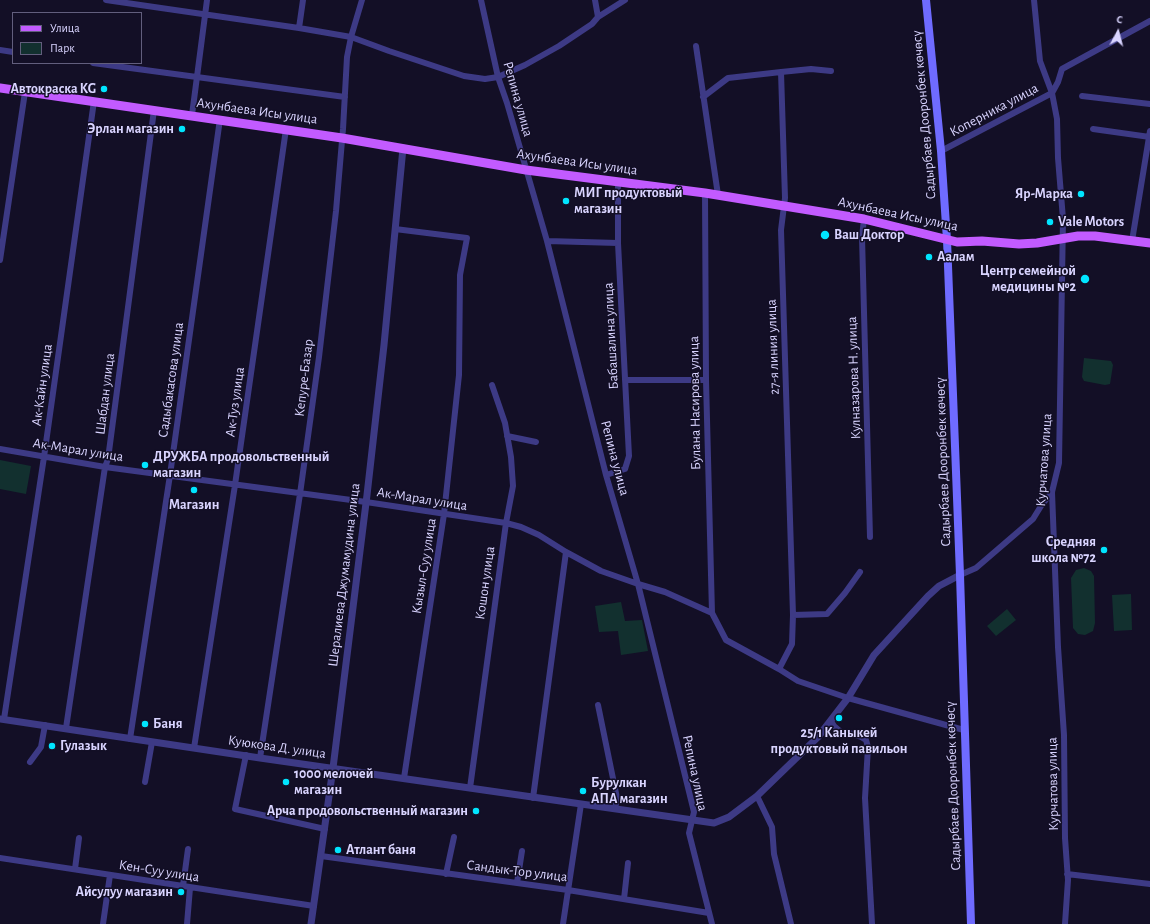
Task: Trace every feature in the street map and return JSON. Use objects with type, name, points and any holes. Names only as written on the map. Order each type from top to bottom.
[{"type":"main road","name":"Садырбаев Дооронбек көчөсү","points":[[926,0],[941,152],[947,240],[960,575],[971,924]]},
{"type":"main road","name":"Ахунбаева Исы улица","points":[[0,88],[342,138],[526,170],[718,195],[864,220],[958,242],[1019,244],[1037,243],[1078,236],[1095,236],[1150,243]]},
{"type":"street","points":[[106,0],[351,37],[464,76],[485,79],[498,77],[525,65],[559,46],[592,24],[598,17],[625,0]]},
{"type":"street","points":[[192,115],[207,0]]},
{"type":"street","points":[[299,28],[303,0]]},
{"type":"street","name":"Кепуре-Базар","points":[[260,758],[300,494],[325,303],[336,211],[347,57],[351,37],[362,0]]},
{"type":"street","name":"Репина улица","points":[[481,0],[498,77],[547,241],[606,475],[638,584],[694,812],[689,833],[712,924]]},
{"type":"street","points":[[595,0],[598,17]]},
{"type":"street","name":"Курчатова улица","points":[[1034,0],[1040,61],[1052,93],[1057,119],[1058,158],[1063,219],[1059,463],[1052,492],[1058,647],[1064,735],[1065,838],[1067,874],[1065,924]]},
{"type":"street","name":"Коперника улица","points":[[941,152],[1052,93],[1058,82],[1062,69],[1150,21]]},
{"type":"street","points":[[696,46],[718,195]]},
{"type":"street","points":[[0,50],[12,52]]},
{"type":"street","points":[[100,64],[345,97]]},
{"type":"street","points":[[703,97],[728,78],[811,69],[831,71]]},
{"type":"street","name":"27-я линия улица","points":[[779,669],[792,644],[793,615],[781,230],[785,198],[781,72]]},
{"type":"street","points":[[0,260],[25,92]]},
{"type":"street","points":[[1082,96],[1150,104]]},
{"type":"street","name":"Ак-Кайн улица","points":[[2,719],[44,457],[94,101]]},
{"type":"street","name":"Шабдан улица","points":[[66,728],[105,467],[108,459],[154,110]]},
{"type":"street","name":"Садыбакасова улица","points":[[130,739],[170,475],[220,119]]},
{"type":"street","points":[[1093,129],[1150,135],[1132,241]]},
{"type":"street","name":"Ак-Туз улица","points":[[194,748],[236,484],[286,130]]},
{"type":"street","name":"Шералиева Джумамудина улица","points":[[311,924],[333,768],[366,502],[384,345],[403,148]]},
{"type":"street","name":"Бабашалина улица","points":[[606,475],[625,469],[629,456],[618,243],[618,182]]},
{"type":"street","name":"Булана Насирова улица","points":[[705,193],[706,380],[712,613]]},
{"type":"street","name":"Кулназарова Н. улица","points":[[864,220],[862,237],[870,537]]},
{"type":"street","name":"Кызыл-Суу улица","points":[[395,229],[467,238],[460,275],[459,376],[444,514],[404,778]]},
{"type":"street","points":[[547,241],[618,243]]},
{"type":"street","points":[[625,380],[706,380]]},
{"type":"street","name":"Кошон улица","points":[[470,788],[506,523],[513,486],[511,457],[505,423],[492,385]]},
{"type":"street","points":[[507,436],[536,442]]},
{"type":"street","name":"Ак-Марал улица","points":[[0,449],[105,467],[366,502],[506,523],[521,527],[539,535],[601,571],[665,592],[712,613]]},
{"type":"street","points":[[960,575],[976,568],[1033,519],[1040,506],[1052,492]]},
{"type":"street","points":[[533,798],[566,552]]},
{"type":"street","points":[[793,615],[827,614],[845,594],[860,572]]},
{"type":"street","name":"Куюкова Д. улица","points":[[2,719],[533,798],[709,823],[720,822],[745,806],[757,796],[818,737],[848,698],[874,655],[922,602],[939,586],[960,575]]},
{"type":"street","points":[[712,613],[726,640],[798,681],[848,698],[964,730]]},
{"type":"street","points":[[598,705],[617,798],[615,809]]},
{"type":"street","points":[[831,721],[841,732],[850,733],[866,740],[868,747],[865,798],[872,924]]},
{"type":"street","points":[[30,762],[41,747],[45,725]]},
{"type":"street","points":[[145,782],[152,742]]},
{"type":"street","points":[[246,755],[235,809],[325,829]]},
{"type":"street","points":[[757,796],[772,827],[774,854],[791,924]]},
{"type":"street","points":[[563,924],[580,804]]},
{"type":"street","points":[[446,874],[454,837]]},
{"type":"street","points":[[75,869],[79,838]]},
{"type":"street","points":[[183,886],[188,848]]},
{"type":"street","points":[[518,884],[522,851]]},
{"type":"street","name":"Сандык-Тор улица","points":[[321,856],[568,890],[709,913]]},
{"type":"street","name":"Кен-Суу улица","points":[[0,858],[314,906]]},
{"type":"street","points":[[624,899],[628,863]]},
{"type":"street","points":[[103,924],[110,874]]},
{"type":"street","points":[[1067,874],[1150,884]]},
{"type":"street","points":[[187,924],[190,888]]},
{"type":"green space","points":[[1084,358],[1111,361],[1113,365],[1110,384],[1105,385],[1084,381],[1082,377]]},
{"type":"green space","points":[[0,460],[31,466],[26,494],[0,489]]},
{"type":"green space","points":[[1084,568],[1091,571],[1094,576],[1095,623],[1093,631],[1085,635],[1078,634],[1073,628],[1071,578],[1076,570]]},
{"type":"green space","points":[[1131,594],[1132,630],[1114,631],[1112,595]]},
{"type":"green space","points":[[621,602],[625,621],[642,620],[648,651],[621,655],[618,631],[599,632],[595,606]]},
{"type":"green space","points":[[1007,609],[1016,620],[996,636],[987,626]]},
{"type":"place","name":"Автокраска KG","points":[[104,89]]},
{"type":"place","name":"Эрлан магазин","points":[[182,129]]},
{"type":"place","name":"Яр-Марка","points":[[1081,194]]},
{"type":"place","name":"МИГ продуктовый магазин","points":[[566,201]]},
{"type":"place","name":"Vale Motors","points":[[1050,222]]},
{"type":"place","name":"Ваш Доктор","points":[[825,235]]},
{"type":"place","name":"Аалам","points":[[929,257]]},
{"type":"place","name":"Центр семейной медицины №2","points":[[1085,279]]},
{"type":"place","name":"ДРУЖБА продовольственный магазин","points":[[145,465]]},
{"type":"place","name":"Магазин","points":[[194,490]]},
{"type":"place","name":"Средняя школа №72","points":[[1104,550]]},
{"type":"place","name":"25/1 Каныкей продуктовый павильон","points":[[839,718]]},
{"type":"place","name":"Баня","points":[[145,724]]},
{"type":"place","name":"Гулазык","points":[[52,746]]},
{"type":"place","name":"1000 мелочей магазин","points":[[286,782]]},
{"type":"place","name":"Бурулкан АПА магазин","points":[[583,791]]},
{"type":"place","name":"Арча продовольственный магазин","points":[[476,811]]},
{"type":"place","name":"Атлант баня","points":[[338,850]]},
{"type":"place","name":"Айсулуу магазин","points":[[181,892]]}]
